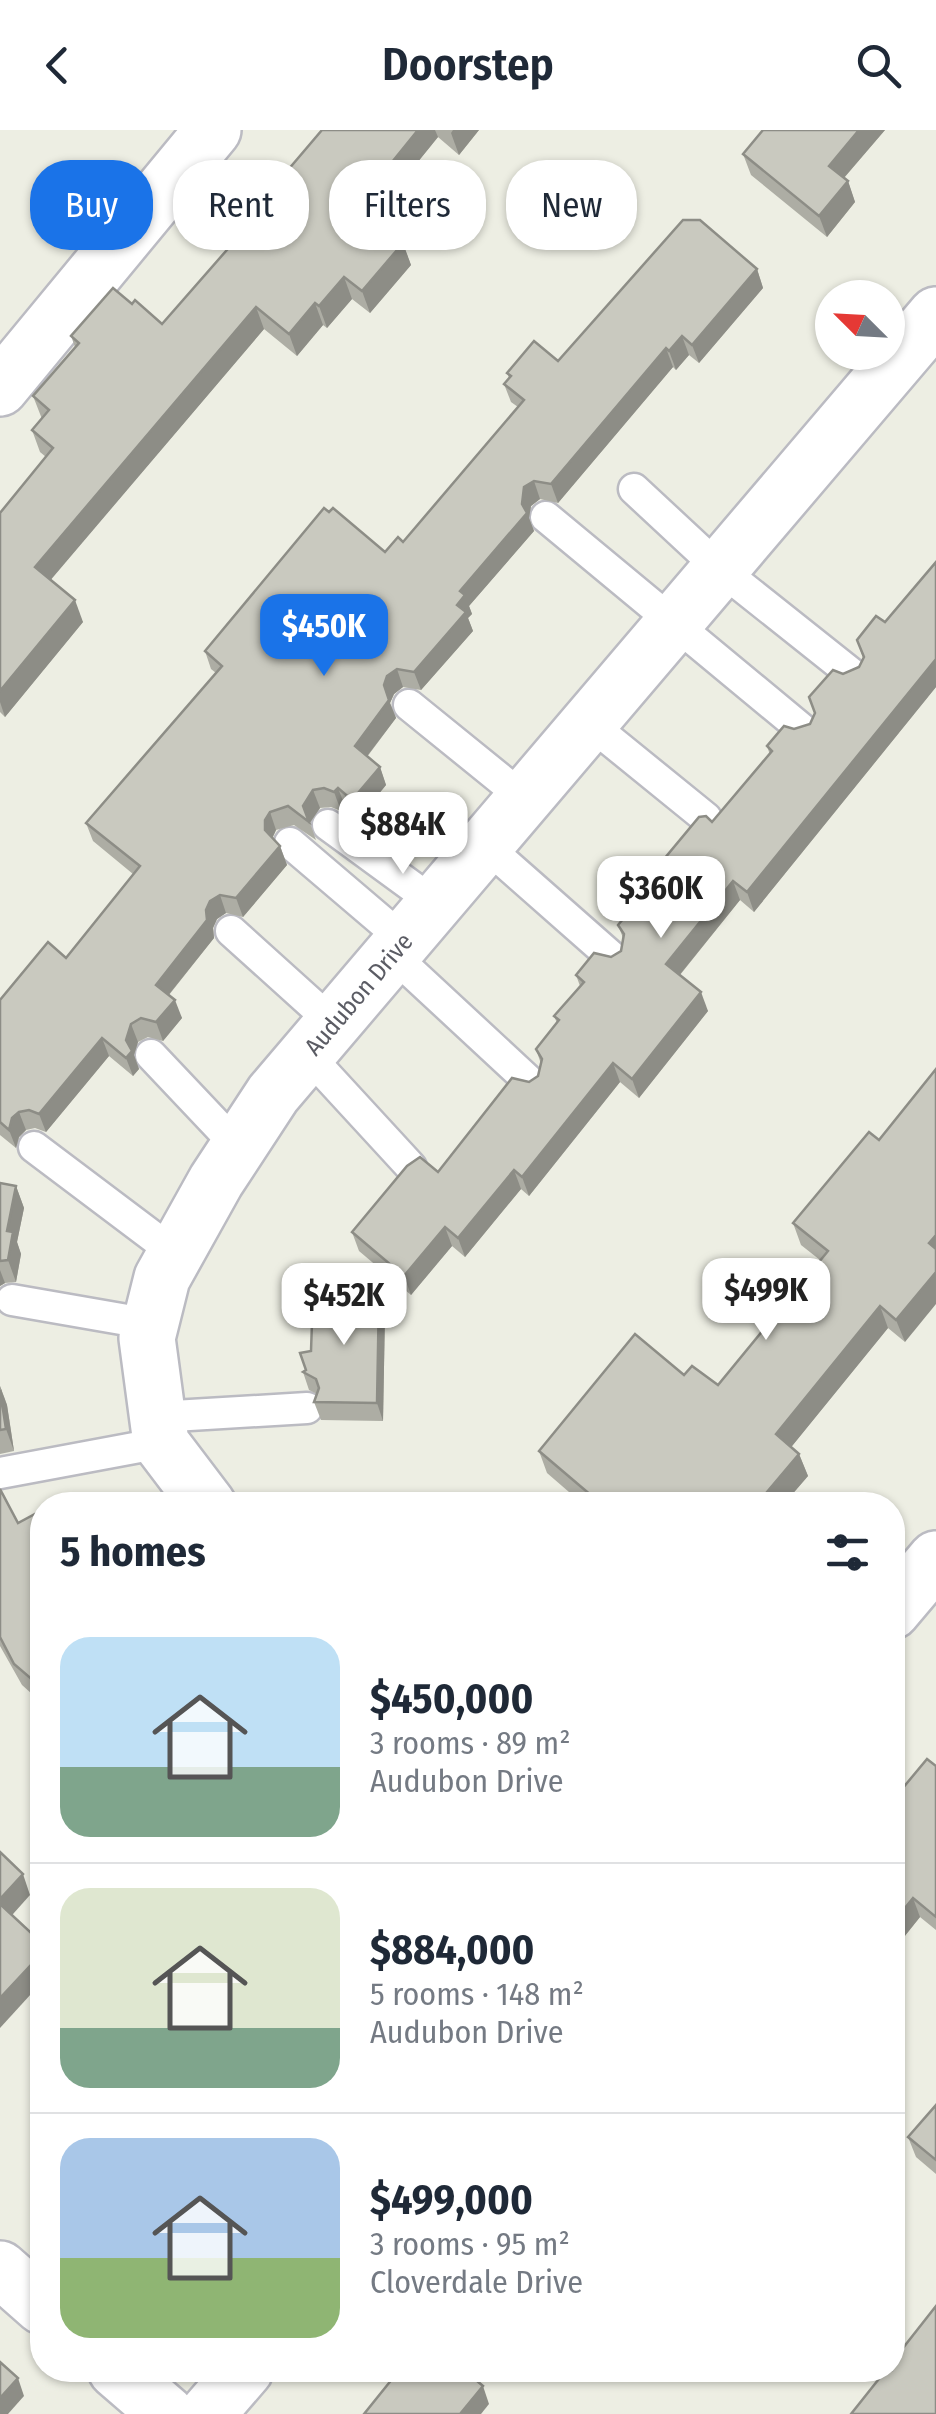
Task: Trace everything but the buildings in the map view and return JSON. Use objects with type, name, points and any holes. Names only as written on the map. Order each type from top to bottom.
[{"type":"street","points":[[0,388],[213,130]]},
{"type":"street","name":"Audubon Drive","points":[[200,1492],[159,1430],[147,1338],[162,1278],[238,1148],[272,1094],[936,315]]},
{"type":"street","points":[[905,1596],[936,1559]]},
{"type":"street","points":[[0,2270],[30,2296]]},
{"type":"street","points":[[130,2382],[167,2414]]},
{"type":"street","points":[[206,2414],[234,2382]]},
{"type":"lane","points":[[634,489],[720,569],[852,674]]},
{"type":"lane","points":[[546,517],[803,730]]},
{"type":"lane","points":[[409,704],[525,799]]},
{"type":"lane","points":[[590,722],[706,818]]},
{"type":"lane","points":[[328,826],[531,1083]]},
{"type":"lane","points":[[290,843],[412,933]]},
{"type":"lane","points":[[486,846],[613,958]]},
{"type":"lane","points":[[230,931],[320,1039],[411,1167]]},
{"type":"lane","points":[[151,1056],[238,1148]]},
{"type":"lane","points":[[34,1147],[176,1254]]},
{"type":"lane","points":[[12,1300],[150,1324]]},
{"type":"lane","points":[[0,1473],[159,1430],[307,1408]]}]
